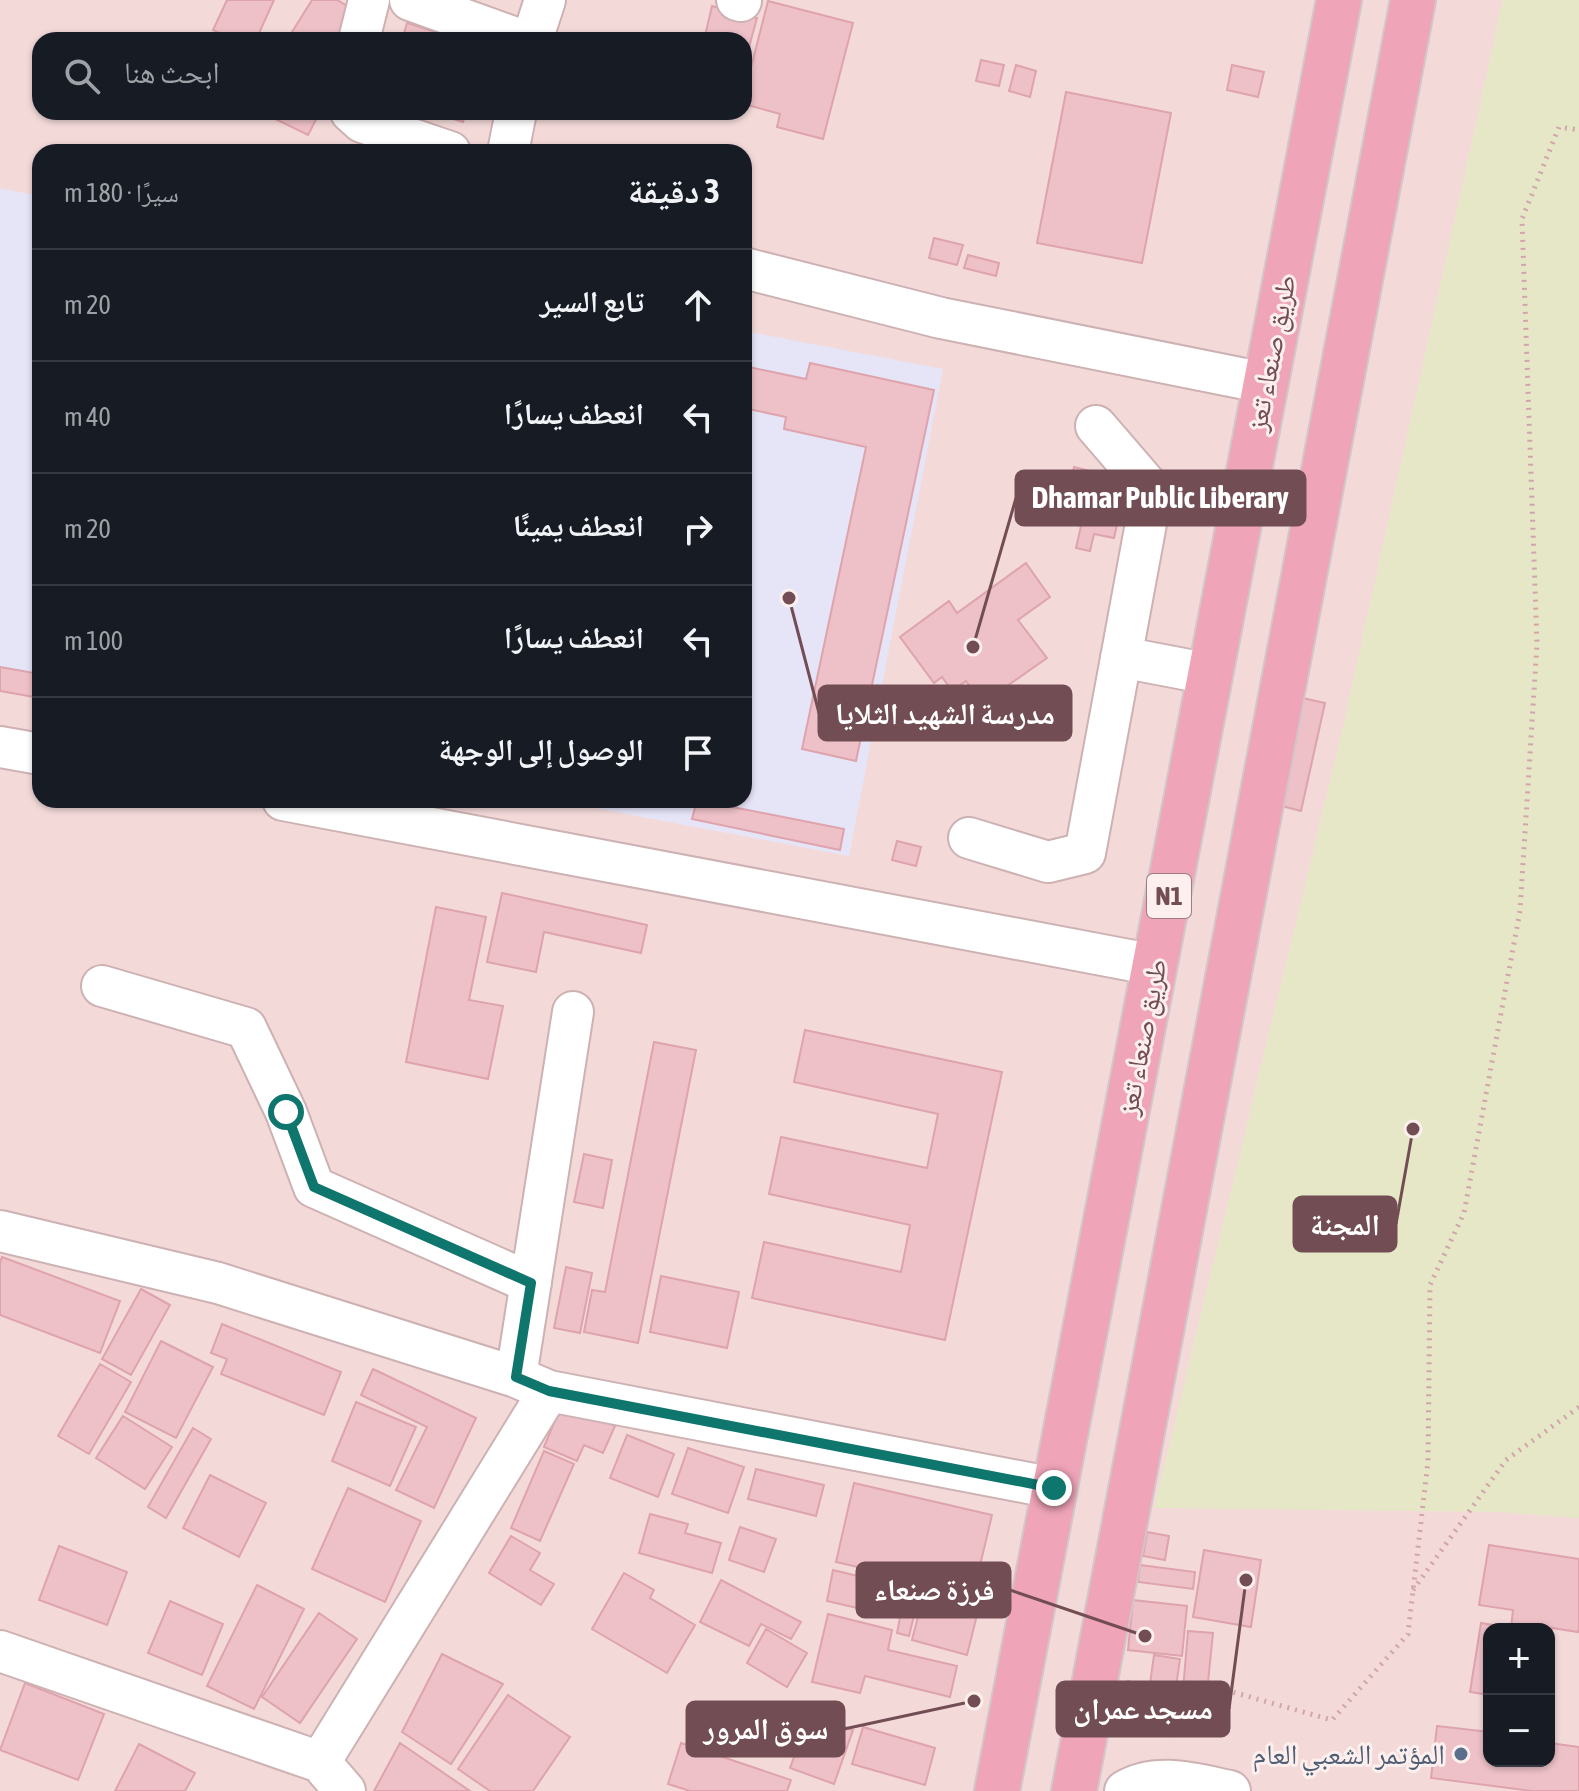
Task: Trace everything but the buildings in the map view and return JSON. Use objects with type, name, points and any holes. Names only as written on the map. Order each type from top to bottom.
[{"type":"highway","name":"طريق صنعاء تعز","points":[[997,1791],[1339,0]]},
{"type":"highway","points":[[1074,1791],[1413,0]]},
{"type":"street","points":[[361,32],[369,0]]},
{"type":"street","points":[[410,0],[499,32]]},
{"type":"street","points":[[535,32],[545,0]]},
{"type":"street","points":[[360,120],[427,144]]},
{"type":"street","points":[[510,144],[514,120]]},
{"type":"street","points":[[752,270],[941,318],[1265,383]]},
{"type":"street","points":[[969,838],[1048,862],[1085,853],[1152,491],[1096,426]]},
{"type":"street","points":[[1121,657],[1210,674]]},
{"type":"street","points":[[0,747],[32,753]]},
{"type":"street","points":[[325,808],[1155,965]]},
{"type":"street","points":[[102,986],[246,1028],[286,1112],[314,1187],[531,1283]]},
{"type":"street","points":[[0,1651],[333,1777],[532,1384],[531,1283],[573,1012]]},
{"type":"street","points":[[0,1231],[218,1283],[532,1384],[1054,1488]]},
{"type":"street","points":[[1125,1791],[1146,1783],[1174,1780],[1230,1791]]},
{"type":"path","points":[[1218,1688],[1332,1720],[1408,1634],[1428,1461],[1430,1285],[1464,1213],[1520,911],[1537,644],[1522,219],[1559,127],[1579,130]]},
{"type":"path","points":[[1412,1591],[1506,1460],[1579,1407]]},
{"type":"shaded area","points":[[0,0],[1579,0],[1579,1791],[0,1791]]},
{"type":"shaded area","points":[[0,188],[32,194],[32,673],[0,667]]},
{"type":"shaded area","points":[[752,333],[943,369],[849,856],[594,808],[695,808],[693,819],[840,850],[843,829],[742,808],[752,808],[752,410],[786,417],[784,429],[866,447],[802,748],[856,761],[934,390],[810,363],[806,379],[752,368]]},
{"type":"green space","points":[[1503,0],[1579,0],[1579,1518],[1500,1512],[1154,1508],[1338,749]]},
{"type":"place","name":"مدرسة الشهيد الثلايا","points":[[789,598]]},
{"type":"place","name":"Dhamar Public Liberary","points":[[973,647]]},
{"type":"place","name":"المجنة","points":[[1413,1129]]},
{"type":"place","name":"مسجد عمران","points":[[1246,1580]]},
{"type":"place","name":"فرزة صنعاء","points":[[1145,1636]]},
{"type":"place","name":"سوق المرور","points":[[974,1701]]},
{"type":"place","name":"المؤتمر الشعبي العام","points":[[1461,1754]]},
{"type":"route","points":[[286,1112],[314,1187],[531,1283],[516,1377],[549,1391],[1054,1488]]}]
